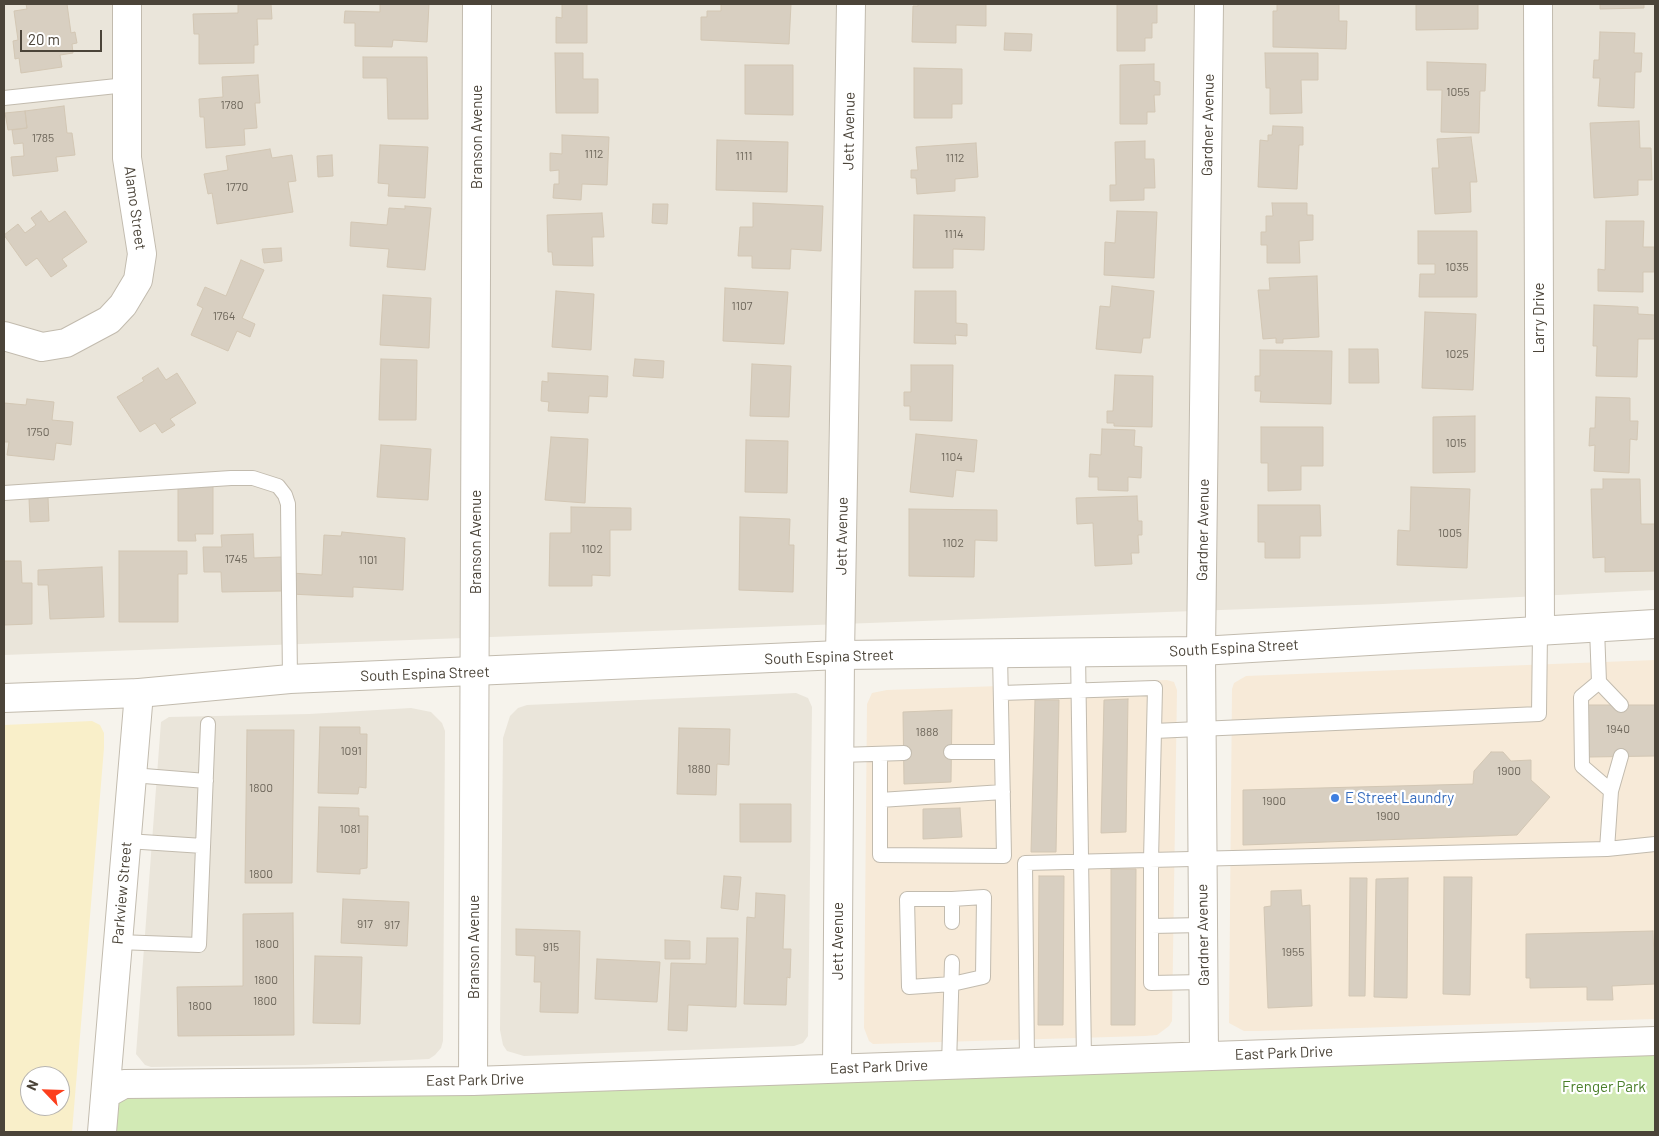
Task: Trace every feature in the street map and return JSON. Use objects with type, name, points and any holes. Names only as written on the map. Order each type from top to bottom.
[{"type":"street","name":"Alamo Street","points":[[4,336],[42,347],[66,344],[108,320],[123,306],[138,280],[142,254],[127,158],[127,4]]},
{"type":"street","name":"Branson Avenue","points":[[473,1081],[477,4]]},
{"type":"street","name":"Jett Avenue","points":[[837,1068],[840,655],[851,4]]},
{"type":"street","name":"Gardner Avenue","points":[[1204,1056],[1201,651],[1209,4]]},
{"type":"street","name":"Larry Drive","points":[[1538,4],[1540,632]]},
{"type":"street","name":"South Espina Street","points":[[4,698],[139,692],[290,680],[840,655],[1201,651],[1597,629],[1655,624]]},
{"type":"street","name":"Parkview Street","points":[[102,1132],[139,692]]},
{"type":"street","name":"East Park Drive","points":[[106,1094],[124,1084],[473,1081],[1655,1041]]},
{"type":"lane","points":[[4,98],[126,85]]},
{"type":"lane","points":[[4,493],[231,478],[254,478],[278,486],[285,495],[288,504],[290,680]]},
{"type":"lane","points":[[1597,629],[1599,682],[1621,705]]},
{"type":"lane","points":[[1154,731],[1539,714],[1540,632]]},
{"type":"lane","points":[[1078,653],[1084,1060]]},
{"type":"lane","points":[[1000,654],[1004,856]]},
{"type":"lane","points":[[1599,682],[1581,698],[1582,766],[1611,791]]},
{"type":"lane","points":[[1001,693],[1155,688],[1151,860],[1152,982],[1204,982]]},
{"type":"lane","points":[[118,942],[199,945],[208,724]]},
{"type":"lane","points":[[951,752],[1002,752]]},
{"type":"lane","points":[[840,755],[904,753]]},
{"type":"lane","points":[[880,755],[880,855],[1004,856],[1025,863],[1607,849],[1655,844]]},
{"type":"lane","points":[[1607,849],[1611,791],[1621,756]]},
{"type":"lane","points":[[132,775],[206,781]]},
{"type":"lane","points":[[880,800],[1003,792]]},
{"type":"lane","points":[[127,841],[203,846]]},
{"type":"lane","points":[[1025,863],[1028,1062]]},
{"type":"lane","points":[[984,897],[983,977],[952,984],[909,987],[907,899],[952,899],[984,897]]},
{"type":"lane","points":[[952,899],[952,922]]},
{"type":"lane","points":[[1151,926],[1203,925]]},
{"type":"lane","points":[[949,1065],[952,962]]},
{"type":"shaded area","points":[[4,4],[1655,4],[1655,590],[1383,604],[4,655]]},
{"type":"shaded area","points":[[1655,660],[1655,1019],[1258,1031],[1244,1031],[1229,1023],[1232,689],[1234,683],[1246,676]]},
{"type":"shaded area","points":[[1167,680],[1174,682],[1177,690],[1172,1021],[1169,1026],[1157,1035],[1145,1036],[873,1044],[869,1041],[864,1028],[867,704],[872,693],[887,690]]},
{"type":"shaded area","points":[[796,693],[808,698],[812,707],[808,1036],[803,1043],[794,1046],[524,1056],[507,1051],[503,1045],[500,1030],[503,738],[510,716],[518,708],[527,705]]},
{"type":"shaded area","points":[[411,708],[431,712],[442,723],[445,731],[443,1041],[441,1048],[429,1059],[305,1065],[151,1067],[145,1065],[136,1054],[161,722],[169,717],[309,714]]},
{"type":"green space","name":"Frenger Park","points":[[1655,1041],[1655,1132],[102,1132],[106,1094]]},
{"type":"sand","points":[[92,721],[100,725],[104,733],[104,748],[72,1132],[4,1132],[4,725]]},
{"type":"building","points":[[26,4],[67,4],[71,33],[75,32],[77,43],[72,44],[73,53],[60,55],[62,67],[21,73],[19,58],[15,59],[13,41],[18,40],[14,11],[27,9]]},
{"type":"building","points":[[238,4],[271,4],[272,19],[257,19],[258,45],[254,45],[254,63],[199,64],[199,34],[194,34],[193,14],[238,13]]},
{"type":"building","points":[[380,4],[429,4],[427,42],[393,40],[392,47],[355,46],[355,23],[344,23],[345,11],[380,12]]},
{"type":"building","points":[[562,4],[587,4],[587,43],[556,43],[556,17],[562,18]]},
{"type":"building","points":[[721,4],[791,4],[789,44],[701,40],[701,17],[707,17],[707,11],[721,11]]},
{"type":"building","points":[[918,4],[986,4],[986,26],[956,25],[956,43],[912,42],[913,6],[918,6]]},
{"type":"building","points":[[1117,4],[1157,4],[1157,23],[1152,23],[1152,38],[1145,38],[1145,51],[1117,51]]},
{"type":"building","points":[[1277,4],[1339,4],[1339,21],[1347,21],[1346,49],[1273,47],[1273,11],[1277,11]]},
{"type":"building","points":[[1416,4],[1478,4],[1478,29],[1416,30]]},
{"type":"building","points":[[1600,4],[1644,4],[1644,8],[1600,9]]},
{"type":"building","points":[[1600,32],[1635,33],[1634,53],[1642,53],[1641,72],[1635,72],[1634,108],[1598,106],[1600,78],[1593,78],[1594,60],[1599,60]]},
{"type":"building","points":[[1005,33],[1032,34],[1031,51],[1004,50]]},
{"type":"building","points":[[555,53],[583,53],[583,79],[598,79],[598,113],[556,113]]},
{"type":"building","points":[[1265,53],[1318,53],[1318,80],[1301,80],[1302,113],[1270,114],[1270,88],[1266,88]]},
{"type":"building","points":[[363,57],[427,57],[428,119],[388,119],[387,78],[363,78]]},
{"type":"building","points":[[1427,62],[1486,64],[1485,91],[1480,91],[1479,133],[1441,132],[1442,90],[1427,90]]},
{"type":"building","points":[[1154,64],[1154,81],[1160,82],[1160,95],[1154,95],[1155,112],[1147,112],[1147,124],[1120,124],[1120,65]]},
{"type":"building","points":[[745,65],[793,65],[793,115],[745,114]]},
{"type":"building","points":[[914,68],[962,69],[962,104],[952,104],[952,118],[914,118]]},
{"type":"building","points":[[258,75],[260,103],[255,103],[257,128],[244,129],[245,145],[206,148],[204,117],[200,117],[199,99],[223,97],[222,77]]},
{"type":"building","points":[[64,106],[67,133],[72,133],[75,155],[56,157],[58,171],[13,176],[11,157],[24,156],[23,143],[14,144],[12,130],[27,128],[25,111]]},
{"type":"building","points":[[25,111],[27,128],[8,130],[5,113]]},
{"type":"building","points":[[1639,121],[1640,148],[1651,148],[1652,180],[1638,180],[1638,195],[1594,198],[1590,123]]},
{"type":"building","points":[[1273,126],[1303,127],[1303,145],[1299,145],[1297,189],[1258,187],[1260,140],[1268,141],[1268,135],[1272,135]]},
{"type":"building","points":[[562,135],[609,137],[607,185],[582,184],[581,200],[553,198],[554,184],[559,184],[559,170],[550,171],[550,153],[562,154]]},
{"type":"building","points":[[1471,137],[1477,182],[1470,182],[1471,212],[1435,214],[1432,168],[1439,168],[1437,139]]},
{"type":"building","points":[[717,140],[788,142],[787,192],[716,190]]},
{"type":"building","points":[[1145,141],[1145,159],[1154,159],[1155,188],[1144,188],[1144,200],[1110,201],[1110,185],[1116,185],[1115,142]]},
{"type":"building","points":[[976,143],[978,177],[955,179],[955,191],[917,194],[916,178],[911,178],[911,170],[918,170],[916,147]]},
{"type":"building","points":[[380,145],[428,147],[425,198],[388,196],[389,184],[378,183]]},
{"type":"building","points":[[270,149],[272,158],[292,155],[296,181],[288,182],[293,212],[217,224],[212,193],[208,194],[204,174],[228,170],[226,156]]},
{"type":"building","points":[[332,155],[333,176],[318,177],[317,156]]},
{"type":"building","points":[[753,203],[823,206],[821,251],[791,249],[790,269],[752,268],[752,256],[738,256],[740,227],[753,227]]},
{"type":"building","points":[[1272,203],[1307,203],[1307,215],[1313,215],[1313,240],[1299,241],[1300,263],[1267,263],[1267,245],[1261,245],[1261,232],[1266,232],[1266,216],[1273,216]]},
{"type":"building","points":[[653,204],[668,204],[667,224],[652,223]]},
{"type":"building","points":[[405,206],[431,208],[425,270],[387,267],[389,249],[350,246],[351,222],[387,225],[389,208],[405,209]]},
{"type":"building","points":[[41,211],[49,222],[65,211],[87,242],[62,259],[67,266],[51,277],[37,258],[26,266],[4,235],[18,224],[25,233],[36,225],[31,218]]},
{"type":"building","points":[[1117,211],[1157,212],[1154,278],[1104,275],[1105,242],[1115,243]]},
{"type":"building","points":[[602,213],[604,237],[592,237],[593,266],[553,265],[552,252],[548,252],[547,215]]},
{"type":"building","points":[[914,215],[985,217],[984,250],[953,249],[953,268],[913,268]]},
{"type":"building","points":[[1606,221],[1644,221],[1643,247],[1654,247],[1654,272],[1643,272],[1643,292],[1598,291],[1598,269],[1605,270]]},
{"type":"building","points":[[1418,231],[1477,231],[1477,297],[1419,297],[1420,274],[1435,274],[1435,264],[1418,264]]},
{"type":"building","points":[[281,248],[282,261],[264,263],[262,249]]},
{"type":"building","points":[[241,260],[264,270],[242,318],[255,324],[250,337],[237,331],[228,351],[191,335],[203,308],[197,305],[205,287],[226,296]]},
{"type":"building","points":[[1317,276],[1319,337],[1283,339],[1283,343],[1276,343],[1276,338],[1263,339],[1258,290],[1270,290],[1269,278]]},
{"type":"building","points":[[1112,286],[1154,291],[1150,338],[1143,338],[1141,353],[1096,349],[1100,306],[1110,307]]},
{"type":"building","points":[[725,288],[788,292],[784,344],[723,341]]},
{"type":"building","points":[[556,291],[594,294],[591,350],[552,347]]},
{"type":"building","points":[[915,291],[956,291],[956,323],[967,324],[967,336],[955,335],[956,344],[914,343]]},
{"type":"building","points":[[383,295],[431,298],[429,348],[380,345]]},
{"type":"building","points":[[1594,305],[1638,307],[1638,314],[1655,315],[1655,339],[1638,339],[1637,377],[1596,376],[1597,346],[1593,346]]},
{"type":"building","points":[[1425,312],[1476,314],[1473,390],[1422,388]]},
{"type":"building","points":[[1349,349],[1378,349],[1379,383],[1349,383]]},
{"type":"building","points":[[1260,350],[1332,351],[1331,404],[1260,402],[1261,391],[1255,391],[1255,376],[1260,376]]},
{"type":"building","points":[[381,359],[417,360],[416,420],[379,420]]},
{"type":"building","points":[[635,359],[664,361],[663,378],[633,376]]},
{"type":"building","points":[[752,364],[791,366],[789,417],[750,416]]},
{"type":"building","points":[[911,365],[953,365],[952,421],[910,420],[910,406],[904,406],[904,392],[911,392]]},
{"type":"building","points":[[158,368],[166,380],[177,373],[196,403],[170,419],[175,425],[162,433],[155,423],[140,432],[117,397],[144,381],[142,378]]},
{"type":"building","points":[[548,373],[608,376],[607,397],[589,396],[588,413],[548,411],[549,402],[541,401],[542,381],[548,382]]},
{"type":"building","points":[[1115,375],[1153,376],[1152,427],[1114,426],[1114,423],[1107,423],[1107,411],[1113,411]]},
{"type":"building","points":[[1596,397],[1630,398],[1630,421],[1638,421],[1637,440],[1630,439],[1629,473],[1594,471],[1595,445],[1589,446],[1590,428],[1595,428]]},
{"type":"building","points":[[27,399],[54,402],[52,420],[73,422],[71,445],[56,443],[54,460],[7,455],[9,442],[4,442],[4,403],[26,405]]},
{"type":"building","points":[[1475,416],[1475,472],[1433,473],[1433,417]]},
{"type":"building","points":[[1261,427],[1323,427],[1323,466],[1301,466],[1301,490],[1268,491],[1268,463],[1261,463]]},
{"type":"building","points":[[1102,429],[1135,430],[1134,446],[1142,447],[1141,478],[1128,477],[1128,491],[1098,490],[1098,477],[1089,477],[1090,454],[1101,455]]},
{"type":"building","points":[[916,434],[977,440],[974,472],[956,470],[953,497],[910,492]]},
{"type":"building","points":[[551,437],[588,439],[585,503],[545,500]]},
{"type":"building","points":[[746,440],[788,441],[787,493],[745,492]]},
{"type":"building","points":[[381,445],[431,449],[428,500],[377,497]]},
{"type":"building","points":[[1603,479],[1640,479],[1641,524],[1655,524],[1655,571],[1605,572],[1605,557],[1593,558],[1591,489],[1603,489]]},
{"type":"building","points":[[178,484],[213,484],[213,534],[195,534],[196,541],[178,541]]},
{"type":"building","points":[[1411,487],[1470,489],[1467,568],[1397,565],[1398,530],[1410,531]]},
{"type":"building","points":[[1137,496],[1138,521],[1142,521],[1142,535],[1138,535],[1139,553],[1131,553],[1132,564],[1095,566],[1093,523],[1077,524],[1076,498]]},
{"type":"building","points":[[48,497],[49,521],[30,522],[29,498]]},
{"type":"building","points":[[1258,505],[1320,505],[1321,536],[1300,536],[1300,558],[1265,558],[1265,542],[1258,542]]},
{"type":"building","points":[[571,507],[631,508],[631,530],[610,530],[610,576],[592,575],[592,586],[549,586],[550,533],[571,533]]},
{"type":"building","points":[[909,509],[997,510],[997,541],[975,540],[974,577],[909,576]]},
{"type":"building","points":[[740,517],[790,519],[789,545],[794,545],[793,592],[739,590]]},
{"type":"building","points":[[342,532],[405,538],[403,590],[353,587],[353,597],[290,594],[291,573],[322,575],[324,535],[341,536]]},
{"type":"building","points":[[253,534],[254,558],[282,557],[282,591],[222,592],[221,572],[204,572],[203,547],[222,547],[221,535]]},
{"type":"building","points":[[119,551],[187,551],[187,574],[178,574],[178,622],[119,622]]},
{"type":"building","points":[[4,561],[21,561],[22,583],[32,583],[32,624],[4,625]]},
{"type":"building","points":[[102,567],[104,617],[50,619],[48,585],[38,585],[38,570]]},
{"type":"building","points":[[1128,699],[1126,832],[1101,833],[1104,700]]},
{"type":"building","points":[[1035,700],[1059,700],[1056,852],[1031,852]]},
{"type":"building","points":[[1588,705],[1655,705],[1655,756],[1589,757]]},
{"type":"building","points":[[952,710],[951,782],[904,784],[903,712]]},
{"type":"building","points":[[320,727],[360,727],[360,734],[367,734],[366,788],[359,787],[358,794],[318,793]]},
{"type":"building","points":[[679,728],[730,729],[729,765],[717,764],[716,795],[677,794]]},
{"type":"building","points":[[247,730],[294,730],[292,883],[245,883]]},
{"type":"building","points":[[1491,752],[1503,752],[1511,761],[1531,760],[1531,780],[1550,797],[1517,835],[1243,845],[1243,790],[1473,784],[1474,771]]},
{"type":"building","points":[[740,804],[791,804],[791,842],[740,842]]},
{"type":"building","points":[[319,807],[359,808],[359,816],[368,816],[367,868],[360,869],[360,874],[317,872]]},
{"type":"building","points":[[960,808],[962,837],[923,839],[923,809]]},
{"type":"building","points":[[1111,869],[1136,869],[1135,1025],[1111,1025]]},
{"type":"building","points":[[724,876],[741,877],[738,910],[721,908]]},
{"type":"building","points":[[1039,876],[1064,876],[1063,1025],[1038,1025]]},
{"type":"building","points":[[1444,877],[1472,877],[1470,995],[1443,994]]},
{"type":"building","points":[[1350,878],[1367,878],[1365,996],[1349,996]]},
{"type":"building","points":[[1408,878],[1407,998],[1374,997],[1376,879]]},
{"type":"building","points":[[1301,890],[1302,906],[1310,905],[1312,1006],[1268,1008],[1264,907],[1271,906],[1271,891]]},
{"type":"building","points":[[756,893],[785,895],[783,949],[791,949],[790,978],[787,977],[786,1005],[744,1004],[747,917],[755,918]]},
{"type":"building","points":[[343,899],[409,902],[407,946],[341,943]]},
{"type":"building","points":[[293,913],[294,1035],[178,1036],[177,987],[243,986],[243,914]]},
{"type":"building","points":[[516,929],[580,931],[578,1013],[540,1012],[541,982],[534,982],[535,956],[516,955]]},
{"type":"building","points":[[1653,931],[1655,984],[1612,986],[1613,1000],[1587,1000],[1587,987],[1530,988],[1530,978],[1526,978],[1526,934]]},
{"type":"building","points":[[707,938],[738,938],[736,1007],[688,1005],[687,1031],[668,1030],[671,963],[706,964]]},
{"type":"building","points":[[665,940],[690,941],[690,959],[665,959]]},
{"type":"building","points":[[315,956],[362,957],[360,1024],[313,1023]]},
{"type":"building","points":[[597,959],[660,962],[657,1002],[595,999]]},
{"type":"place","name":"E Street Laundry","points":[[1335,798]]}]
